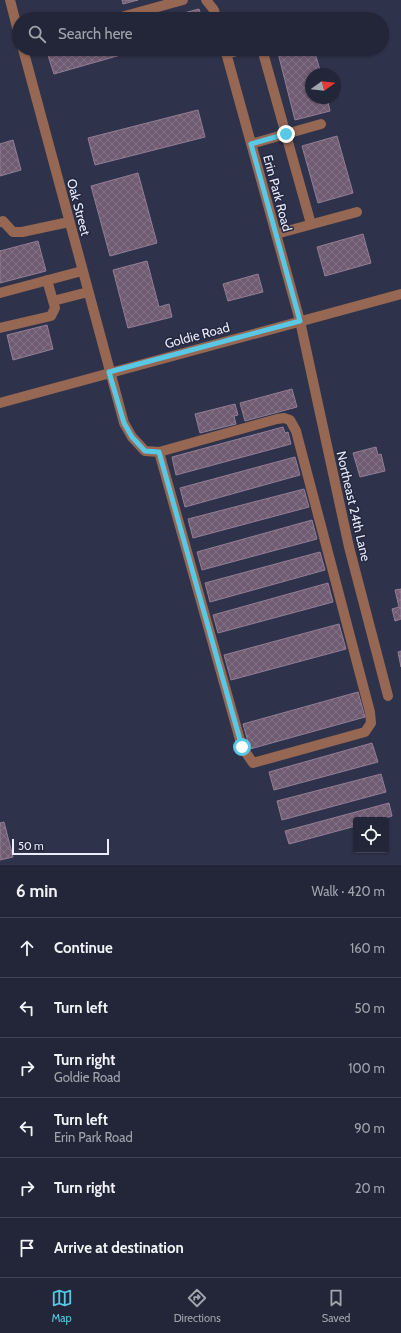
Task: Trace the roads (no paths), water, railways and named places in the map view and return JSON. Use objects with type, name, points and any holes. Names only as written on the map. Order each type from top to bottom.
[{"type":"street","points":[[10,0],[13,12]]},
{"type":"street","points":[[139,12],[183,0]]},
{"type":"street","points":[[206,0],[214,12]]},
{"type":"street","name":"Oak Street","points":[[25,56],[124,423],[132,437],[145,451],[159,452]]},
{"type":"street","name":"Erin Park Road","points":[[227,56],[300,321]]},
{"type":"street","points":[[264,56],[311,224]]},
{"type":"street","points":[[251,144],[321,124]]},
{"type":"street","points":[[276,234],[357,212]]},
{"type":"street","points":[[0,222],[3,221],[13,232],[22,232],[69,222]]},
{"type":"street","points":[[0,293],[82,271]]},
{"type":"street","points":[[0,328],[51,316],[55,308],[48,280]]},
{"type":"street","points":[[53,301],[88,292]]},
{"type":"street","name":"Goldie Road","points":[[0,403],[109,372],[401,294]]},
{"type":"street","name":"Northeast 24th Lane","points":[[300,321],[348,547],[388,696]]},
{"type":"street","points":[[284,418],[290,420],[296,431],[370,712],[371,723],[365,732],[254,762],[242,747],[159,452],[277,419],[284,418]]}]
